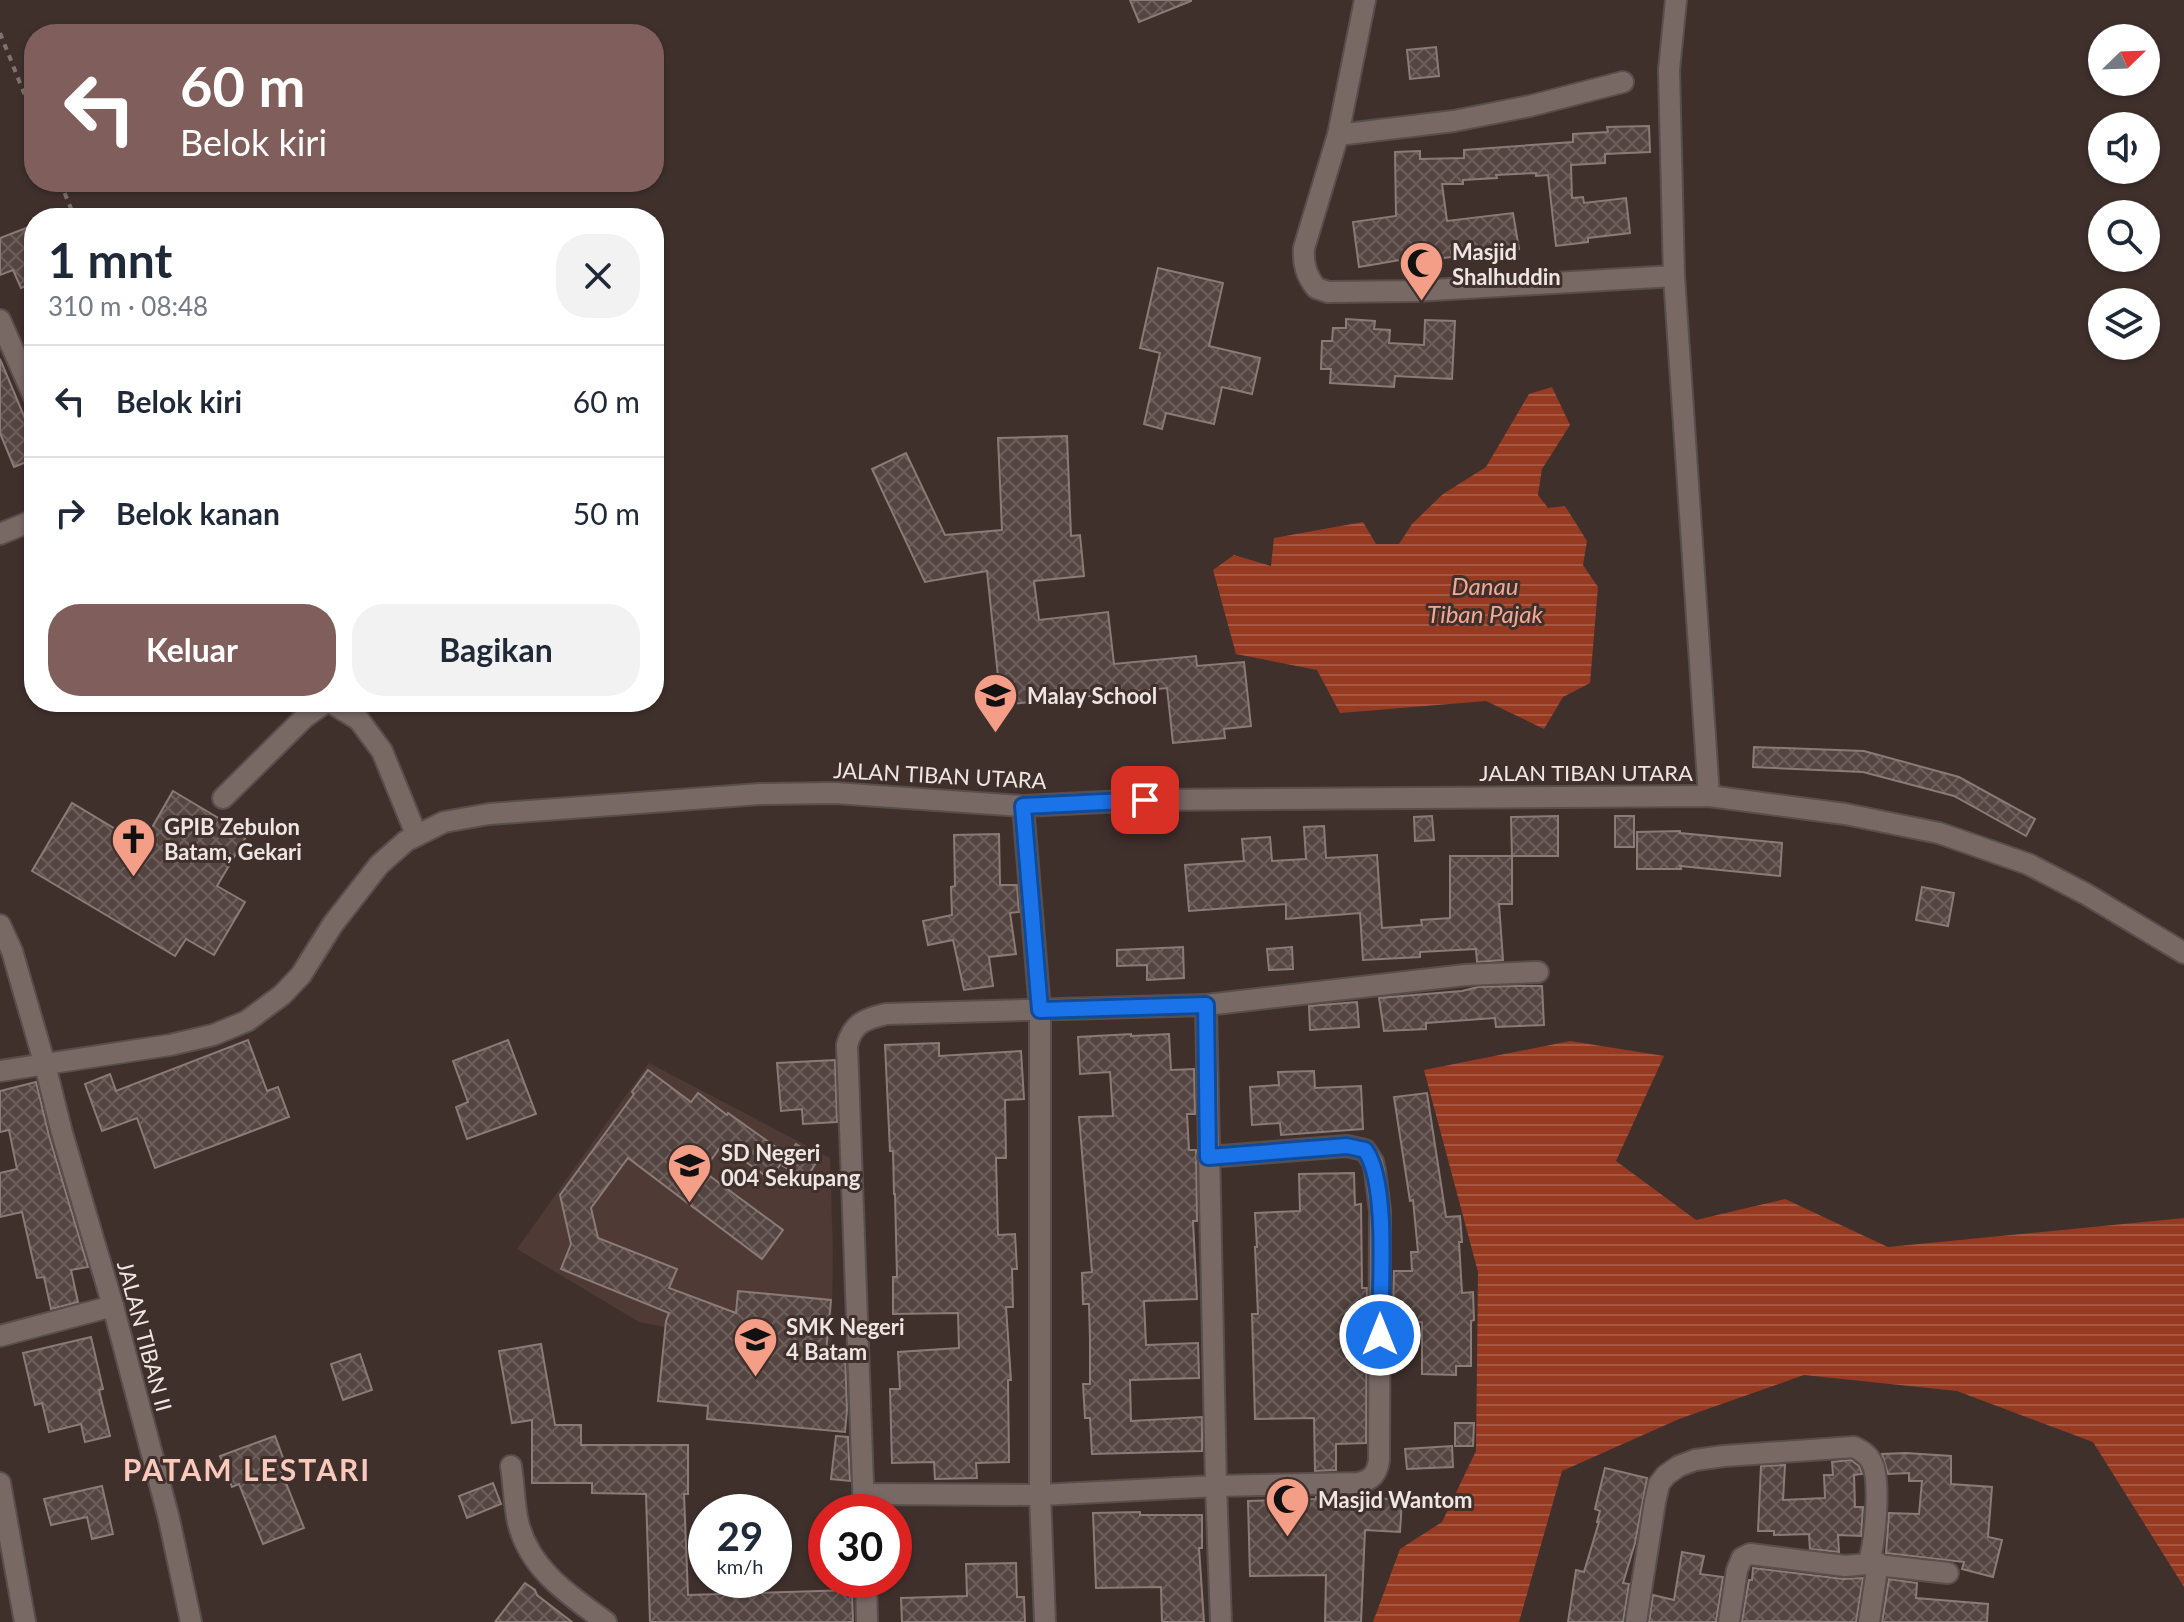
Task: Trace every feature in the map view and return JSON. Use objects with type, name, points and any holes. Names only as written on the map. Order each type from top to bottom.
[{"type":"street","points":[[1365,0],[1338,135],[1304,248],[1306,271],[1316,288],[1328,292],[1416,291],[1674,276]]},
{"type":"street","points":[[1676,0],[1669,70],[1674,276],[1709,796]]},
{"type":"street","points":[[1338,135],[1454,121],[1530,106],[1623,82]]},
{"type":"street","points":[[0,320],[24,374]]},
{"type":"street","points":[[0,534],[24,524]]},
{"type":"street","points":[[223,798],[313,712]]},
{"type":"street","points":[[345,712],[359,720],[382,751],[416,834]]},
{"type":"street","name":"JALAN TIBAN UTARA","points":[[0,1071],[170,1045],[213,1035],[247,1021],[282,995],[301,975],[333,924],[379,865],[416,834],[444,822],[489,814],[760,794],[835,793],[1023,806],[1145,800],[1709,796],[1845,814],[1939,833],[2028,864],[2126,917],[2184,953]]},
{"type":"street","points":[[1023,806],[1040,1010],[1040,1495],[1045,1622]]},
{"type":"street","name":"JALAN TIBAN II","points":[[0,925],[6,953],[45,1065],[113,1306],[169,1519],[191,1622]]},
{"type":"street","points":[[864,1494],[847,1045],[850,1034],[867,1018],[886,1014],[1206,1005],[1465,975],[1538,972]]},
{"type":"street","points":[[1206,1005],[1221,1622]]},
{"type":"street","points":[[912,1501],[1216,1486],[1358,1483],[1366,1481],[1378,1470],[1380,1211],[1373,1162],[1365,1150],[1347,1146],[1208,1157]]},
{"type":"street","points":[[0,1336],[113,1306]]},
{"type":"street","points":[[1636,1622],[1659,1484],[1666,1475],[1695,1460],[1854,1447],[1872,1461],[1875,1472],[1869,1622]]},
{"type":"street","points":[[511,1466],[518,1521],[525,1544],[537,1564],[563,1591],[606,1622]]},
{"type":"street","points":[[0,1483],[3,1514],[25,1622]]},
{"type":"street","points":[[1729,1622],[1737,1570],[1742,1558],[1750,1554],[1845,1566],[1873,1564],[1948,1573]]},
{"type":"street","points":[[866,1598],[867,1622]]},
{"type":"path","points":[[0,33],[24,93]]},
{"type":"shaded area","name":"SD Negeri 004 Sekupang","points":[[649,1063],[830,1158],[833,1254],[831,1351],[731,1340],[639,1322],[517,1249]]},
{"type":"water","name":"Danau Tiban Pajak","points":[[1552,387],[1570,425],[1542,469],[1538,495],[1548,508],[1565,506],[1587,541],[1583,565],[1598,587],[1590,683],[1563,697],[1544,729],[1486,701],[1340,713],[1317,670],[1236,654],[1213,570],[1234,555],[1271,566],[1274,538],[1363,522],[1376,544],[1399,544],[1412,524],[1443,494],[1486,467],[1529,394]]},
{"type":"water","points":[[1570,1041],[1664,1056],[1616,1161],[1696,1220],[1785,1199],[1888,1247],[2184,1218],[2184,1587],[2093,1442],[1957,1391],[1804,1375],[1679,1419],[1562,1471],[1519,1622],[1373,1622],[1400,1549],[1442,1522],[1476,1451],[1478,1272],[1424,1070]]},
{"type":"building","points":[[1130,0],[1191,0],[1191,1],[1139,22]]},
{"type":"building","points":[[1436,47],[1439,76],[1410,79],[1407,50]]},
{"type":"building","points":[[1649,126],[1650,152],[1605,154],[1605,163],[1571,165],[1572,198],[1583,197],[1584,203],[1626,198],[1630,233],[1556,246],[1548,175],[1496,175],[1497,178],[1463,180],[1463,184],[1442,184],[1447,221],[1513,213],[1519,249],[1488,254],[1487,247],[1451,252],[1452,257],[1423,260],[1423,256],[1359,267],[1353,222],[1396,216],[1395,152],[1420,151],[1420,159],[1464,158],[1464,150],[1573,142],[1573,134],[1608,132],[1607,127]]},
{"type":"building","points":[[24,229],[24,287],[21,288],[13,270],[0,275],[0,238]]},
{"type":"building","points":[[1158,268],[1223,283],[1209,346],[1260,358],[1252,394],[1222,387],[1214,424],[1166,413],[1162,429],[1144,424],[1160,353],[1140,348]]},
{"type":"building","points":[[1346,319],[1375,321],[1374,329],[1390,330],[1389,343],[1424,345],[1425,320],[1455,321],[1452,379],[1395,376],[1394,387],[1330,383],[1331,369],[1321,369],[1322,341],[1332,341],[1333,328],[1346,328]]},
{"type":"building","points":[[0,359],[24,416],[24,463],[14,467],[0,433]]},
{"type":"building","name":"Malay School","points":[[1067,436],[1071,536],[1080,535],[1084,576],[1034,581],[1039,620],[1108,612],[1114,664],[1196,656],[1197,666],[1244,662],[1251,726],[1224,729],[1225,738],[1173,743],[1167,688],[1001,705],[987,571],[925,582],[872,469],[906,453],[945,535],[1002,530],[998,438]]},
{"type":"building","points":[[1754,747],[1864,751],[1959,777],[2035,819],[2026,836],[1954,796],[1863,772],[1753,767]]},
{"type":"building","name":"GPIB Zebulon Batam, Gekari","points":[[173,791],[247,835],[217,886],[245,902],[214,955],[186,939],[175,956],[32,871],[72,803],[142,845]]},
{"type":"building","points":[[1432,816],[1434,840],[1415,841],[1414,817]]},
{"type":"building","points":[[1558,816],[1558,856],[1512,856],[1511,817]]},
{"type":"building","points":[[1615,816],[1634,816],[1634,847],[1615,847]]},
{"type":"building","points":[[1324,826],[1326,858],[1377,855],[1382,928],[1422,925],[1421,920],[1450,918],[1450,856],[1512,856],[1512,904],[1499,904],[1503,960],[1477,962],[1476,949],[1420,952],[1420,957],[1363,960],[1360,913],[1286,919],[1286,904],[1189,911],[1185,865],[1244,861],[1242,839],[1270,837],[1272,861],[1306,859],[1304,827]]},
{"type":"building","points":[[1680,831],[1782,843],[1780,876],[1680,866],[1681,869],[1637,869],[1637,832]]},
{"type":"building","points":[[999,834],[1000,885],[1017,885],[1019,912],[1010,913],[1016,954],[989,957],[993,986],[964,990],[953,940],[928,945],[923,921],[952,915],[954,835]]},
{"type":"building","points":[[1922,887],[1954,893],[1948,926],[1916,920]]},
{"type":"building","points":[[1183,947],[1184,978],[1147,980],[1147,965],[1117,966],[1117,950]]},
{"type":"building","points":[[1292,947],[1293,969],[1269,970],[1267,949]]},
{"type":"building","points":[[1542,986],[1544,1025],[1496,1027],[1495,1018],[1426,1023],[1426,1029],[1384,1031],[1379,998],[1478,987]]},
{"type":"building","points":[[1357,1002],[1359,1027],[1310,1030],[1309,1006]]},
{"type":"building","points":[[1169,1034],[1171,1070],[1194,1069],[1195,1114],[1187,1114],[1189,1150],[1196,1150],[1197,1221],[1193,1221],[1197,1299],[1144,1301],[1146,1345],[1198,1343],[1199,1378],[1130,1380],[1131,1421],[1202,1417],[1202,1451],[1092,1454],[1090,1418],[1085,1418],[1083,1384],[1090,1384],[1090,1340],[1089,1304],[1083,1304],[1082,1273],[1092,1272],[1079,1117],[1113,1116],[1110,1072],[1080,1074],[1078,1037]]},
{"type":"building","points":[[248,1040],[267,1091],[278,1087],[289,1117],[155,1168],[137,1118],[102,1131],[85,1084],[110,1074],[116,1091]]},
{"type":"building","points":[[508,1040],[536,1114],[467,1139],[456,1107],[468,1102],[453,1061]]},
{"type":"building","points":[[939,1043],[939,1056],[1021,1051],[1024,1099],[1005,1100],[1006,1158],[996,1158],[998,1235],[1015,1234],[1017,1269],[1012,1269],[1013,1307],[1006,1307],[1011,1380],[1008,1380],[1009,1462],[976,1463],[977,1478],[935,1479],[934,1462],[892,1463],[890,1389],[900,1389],[898,1352],[959,1348],[958,1313],[893,1314],[893,1277],[897,1277],[895,1194],[885,1045]]},
{"type":"building","points":[[835,1060],[837,1122],[803,1124],[802,1109],[781,1111],[777,1063]]},
{"type":"building","points":[[648,1070],[691,1102],[698,1093],[787,1155],[770,1179],[722,1145],[703,1171],[783,1230],[762,1259],[628,1158],[591,1208],[598,1238],[677,1269],[669,1288],[736,1313],[738,1291],[831,1300],[826,1352],[845,1354],[845,1432],[707,1419],[708,1406],[658,1401],[669,1313],[561,1269],[571,1244],[560,1195]]},
{"type":"building","points":[[1314,1071],[1315,1088],[1361,1086],[1363,1129],[1281,1135],[1280,1123],[1252,1125],[1250,1087],[1279,1085],[1278,1072]]},
{"type":"building","points":[[36,1082],[88,1267],[71,1270],[78,1302],[51,1309],[44,1277],[37,1278],[22,1212],[0,1217],[0,1173],[17,1169],[9,1130],[0,1132],[0,1091]]},
{"type":"building","points":[[1427,1093],[1446,1217],[1460,1216],[1462,1293],[1473,1292],[1471,1366],[1456,1366],[1456,1375],[1422,1374],[1422,1322],[1409,1323],[1409,1308],[1393,1309],[1394,1271],[1412,1271],[1411,1252],[1418,1252],[1413,1200],[1410,1201],[1394,1097]]},
{"type":"building","points":[[796,1144],[819,1158],[805,1180],[783,1166]]},
{"type":"building","points":[[1354,1173],[1355,1205],[1361,1204],[1362,1288],[1367,1288],[1366,1443],[1336,1444],[1336,1470],[1315,1471],[1314,1418],[1255,1419],[1252,1314],[1258,1314],[1255,1213],[1300,1211],[1299,1174]]},
{"type":"building","points":[[91,1337],[110,1436],[85,1442],[81,1424],[49,1432],[42,1403],[35,1405],[23,1353]]},
{"type":"building","points":[[541,1344],[555,1425],[581,1425],[581,1445],[688,1445],[688,1494],[684,1494],[688,1598],[792,1598],[792,1592],[808,1591],[808,1598],[852,1598],[853,1622],[650,1622],[646,1494],[592,1493],[592,1483],[532,1483],[532,1420],[512,1423],[499,1351]]},
{"type":"building","points":[[360,1354],[372,1390],[343,1400],[331,1364]]},
{"type":"building","points":[[1455,1423],[1474,1423],[1473,1446],[1455,1446]]},
{"type":"building","points":[[275,1436],[286,1466],[280,1468],[304,1528],[263,1544],[239,1484],[232,1487],[220,1456]]},
{"type":"building","points":[[836,1436],[848,1437],[850,1481],[831,1479]]},
{"type":"building","points":[[1452,1446],[1453,1467],[1407,1469],[1405,1449]]},
{"type":"building","points":[[1882,1454],[1951,1456],[1951,1484],[1992,1487],[1988,1537],[2002,1540],[1993,1577],[1962,1569],[1964,1562],[1886,1553],[1889,1513],[1919,1514],[1922,1481],[1909,1481],[1909,1473],[1888,1474]]},
{"type":"building","points":[[1851,1460],[1859,1466],[1862,1474],[1854,1475],[1855,1507],[1863,1507],[1861,1536],[1838,1535],[1839,1552],[1810,1549],[1809,1534],[1774,1535],[1774,1531],[1758,1531],[1761,1466],[1785,1465],[1783,1500],[1825,1498],[1824,1475],[1833,1475],[1832,1462]]},
{"type":"building","points":[[1605,1468],[1647,1478],[1635,1543],[1623,1583],[1629,1584],[1623,1622],[1568,1622],[1576,1570],[1584,1572],[1599,1522],[1600,1511],[1595,1509]]},
{"type":"building","points":[[493,1483],[501,1504],[467,1518],[459,1496]]},
{"type":"building","points":[[102,1486],[113,1534],[92,1539],[87,1517],[51,1525],[44,1499]]},
{"type":"building","points":[[1349,1496],[1402,1500],[1400,1532],[1365,1530],[1361,1622],[1325,1622],[1326,1575],[1250,1576],[1248,1501]]},
{"type":"building","points":[[1140,1512],[1140,1515],[1202,1515],[1202,1548],[1199,1548],[1204,1622],[1162,1622],[1161,1587],[1096,1588],[1093,1513]]},
{"type":"building","points":[[1682,1552],[1704,1556],[1700,1574],[1723,1577],[1716,1622],[1649,1622],[1653,1595],[1674,1600]]},
{"type":"building","points":[[1016,1563],[1017,1597],[1024,1597],[1025,1622],[902,1622],[901,1598],[967,1596],[966,1564]]},
{"type":"building","points":[[1753,1568],[1843,1579],[1863,1578],[1856,1622],[1742,1621]]},
{"type":"building","points":[[1889,1579],[1917,1583],[1916,1598],[1988,1604],[1987,1622],[1882,1622]]},
{"type":"building","points":[[525,1583],[537,1595],[572,1622],[495,1622]]},
{"type":"place","name":"Masjid Shalhuddin","points":[[1421,303]]},
{"type":"place","name":"Malay School","points":[[996,734]]},
{"type":"place","name":"GPIB Zebulon Batam, Gekari","points":[[133,878]]},
{"type":"place","name":"SD Negeri 004 Sekupang","points":[[690,1204]]},
{"type":"place","name":"SMK Negeri 4 Batam","points":[[755,1378]]},
{"type":"place","name":"Masjid Wantom","points":[[1287,1538]]},
{"type":"district","name":"PATAM LESTARI","points":[[247,1469]]},
{"type":"route","points":[[1145,800],[1023,806],[1040,1010],[1206,1005],[1208,1157],[1347,1146],[1365,1150],[1373,1162],[1380,1211],[1380,1335]]}]
